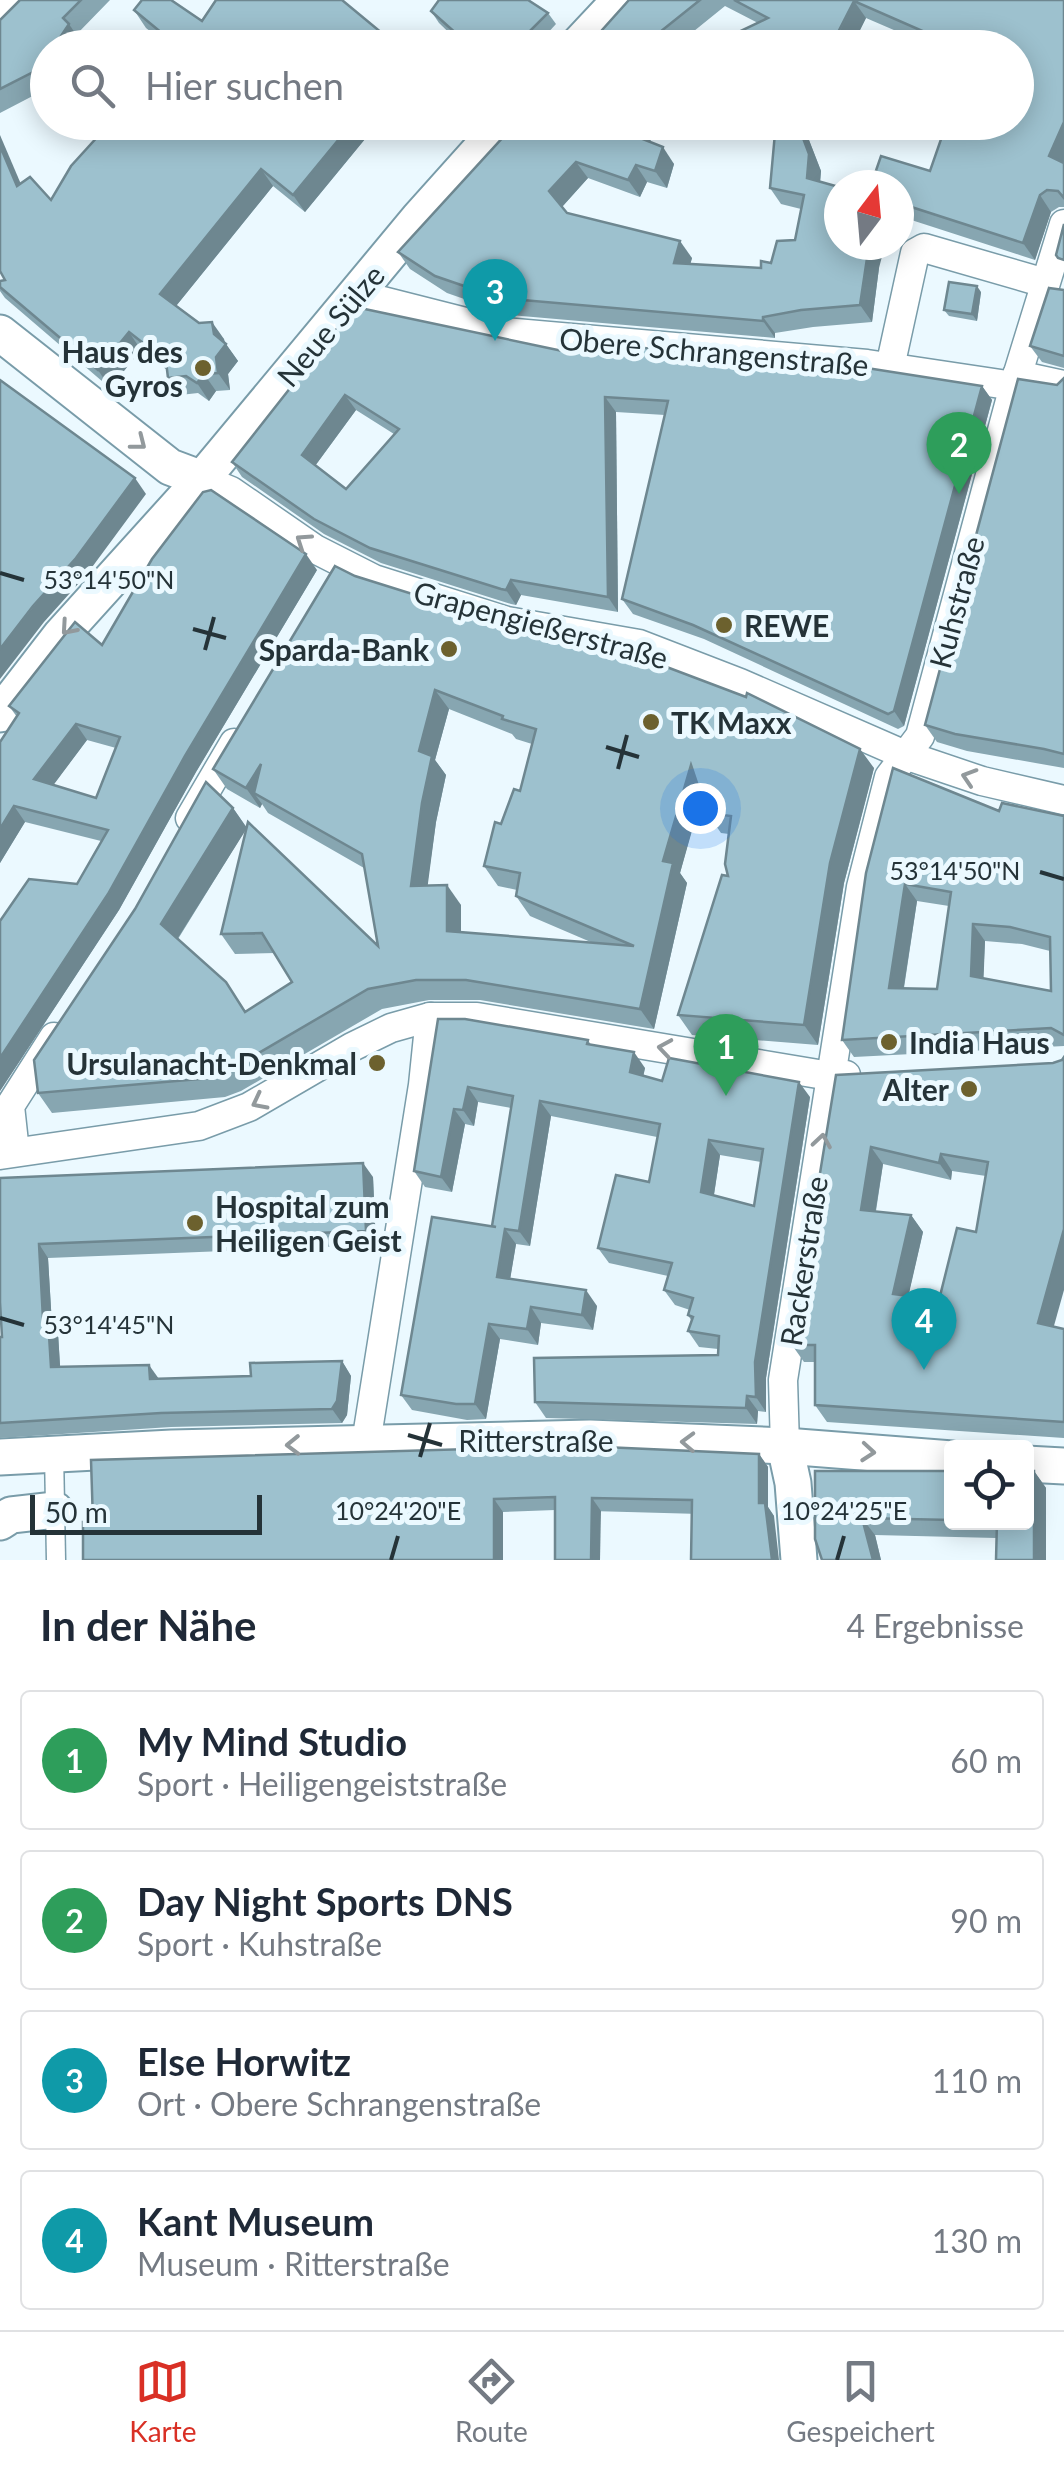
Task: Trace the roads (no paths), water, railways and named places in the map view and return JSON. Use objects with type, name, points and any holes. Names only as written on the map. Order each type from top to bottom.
[{"type":"street","points":[[0,20],[22,0]]},
{"type":"street","points":[[592,30],[620,0]]},
{"type":"street","name":"Neue Sülze","points":[[0,714],[61,634],[202,479],[490,140]]},
{"type":"street","name":"Kuhstraße","points":[[830,1076],[862,887],[889,776],[920,736],[1016,380],[1064,224]]},
{"type":"street","points":[[890,368],[916,253],[924,248],[1045,283]]},
{"type":"street","name":"Obere Schrangenstraße","points":[[353,297],[371,298],[504,332],[1064,386]]},
{"type":"street","points":[[0,333],[170,467],[202,479]]},
{"type":"street","name":"Grapengießerstraße","points":[[202,479],[231,491],[336,573],[374,579],[507,621],[639,644],[905,755],[982,781],[1064,800]]},
{"type":"street","points":[[172,850],[251,714]]},
{"type":"street","points":[[69,1015],[10,1106],[8,1154],[199,1126],[250,1108],[376,1035],[430,1017],[477,1017],[830,1076],[868,1074]]},
{"type":"street","points":[[366,1443],[423,1085],[430,1017]]},
{"type":"street","name":"Rackerstraße","points":[[785,1446],[783,1380],[830,1076]]},
{"type":"street","name":"Ritterstraße","points":[[0,1456],[590,1438],[785,1446],[944,1458]]},
{"type":"street","points":[[785,1446],[793,1483],[800,1560]]},
{"type":"street","points":[[1034,1464],[1064,1466]]},
{"type":"street","points":[[0,1522],[11,1515],[55,1510]]},
{"type":"lane","points":[[54,1452],[56,1560]]},
{"type":"place","name":"Else Horwitz","points":[[495,341]]},
{"type":"place","name":"Haus des Gyros","points":[[203,368]]},
{"type":"place","name":"Day Night Sports DNS","points":[[959,494]]},
{"type":"place","name":"REWE","points":[[724,625]]},
{"type":"place","name":"Sparda-Bank","points":[[449,649]]},
{"type":"place","name":"TK Maxx","points":[[651,722]]},
{"type":"place","name":"India Haus","points":[[889,1042]]},
{"type":"place","name":"Ursulanacht-Denkmal","points":[[377,1063]]},
{"type":"place","name":"Alter","points":[[969,1089]]},
{"type":"place","name":"My Mind Studio","points":[[726,1096]]},
{"type":"place","name":"Hospital zum Heiligen Geist","points":[[195,1223]]},
{"type":"place","name":"Kant Museum","points":[[924,1370]]}]
